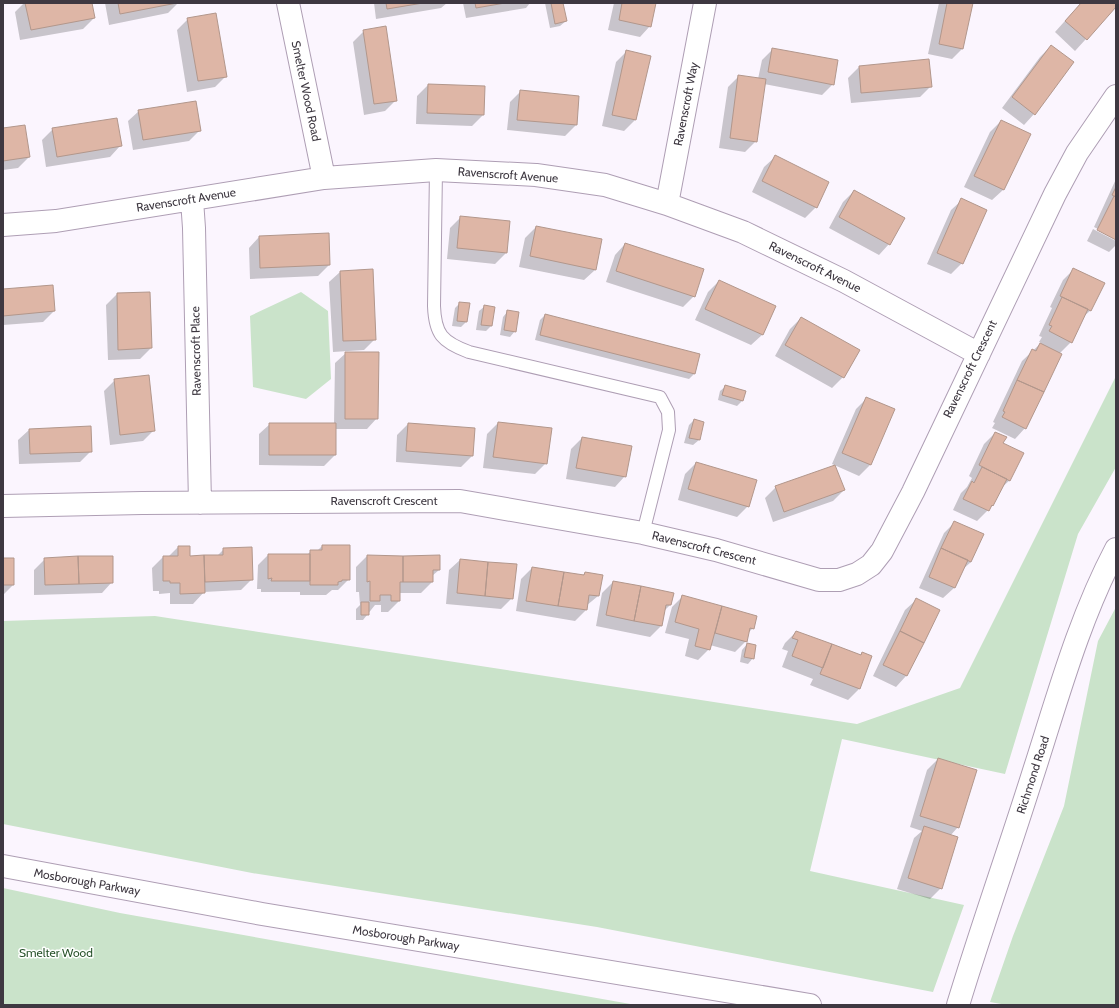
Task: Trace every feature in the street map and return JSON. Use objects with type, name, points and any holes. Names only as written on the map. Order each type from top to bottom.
[{"type":"main road","name":"Smelter Wood Road","points":[[288,3],[324,178]]},
{"type":"main road","name":"Ravenscroft Way","points":[[667,204],[705,3]]},
{"type":"main road","name":"Ravenscroft Crescent","points":[[3,506],[460,501],[643,533],[716,550],[819,580],[839,580],[856,574],[871,565],[882,551],[913,492],[1055,194],[1077,153],[1116,96]]},
{"type":"main road","name":"Ravenscroft Avenue","points":[[3,225],[56,221],[324,178],[436,170],[529,175],[605,185],[667,204],[749,235],[844,281],[978,354]]},
{"type":"main road","name":"Ravenscroft Place","points":[[192,200],[194,228],[200,503]]},
{"type":"main road","name":"Richmond Road","points":[[958,1005],[1002,874],[1069,657],[1103,573],[1116,549]]},
{"type":"main road","name":"Mosborough Parkway","points":[[3,866],[262,914],[810,1005]]},
{"type":"lane","points":[[436,170],[435,317],[440,336],[453,346],[469,352],[660,397],[668,412],[669,430],[643,533]]},
{"type":"green space","points":[[301,292],[328,311],[331,379],[306,399],[253,387],[250,316]]},
{"type":"green space","points":[[1116,376],[1116,467],[1078,534],[1005,774],[842,739],[810,871],[964,905],[933,992],[597,927],[252,873],[3,824],[3,621],[155,616],[857,724],[960,688]]},
{"type":"green space","points":[[1116,607],[1116,1005],[1007,1005],[990,1002],[1013,936],[1064,806],[1098,641]]},
{"type":"green space","name":"Smelter Wood","points":[[3,888],[120,913],[636,1005],[3,1005]]},
{"type":"building","points":[[25,3],[92,3],[95,18],[31,30]]},
{"type":"building","points":[[118,3],[177,3],[120,14]]},
{"type":"building","points":[[386,3],[423,3],[387,9]]},
{"type":"building","points":[[475,3],[505,3],[476,8]]},
{"type":"building","points":[[551,3],[563,3],[567,21],[555,24]]},
{"type":"building","points":[[622,3],[656,3],[651,27],[619,20]]},
{"type":"building","points":[[947,3],[973,3],[963,49],[939,44]]},
{"type":"building","points":[[1081,3],[1116,3],[1116,7],[1087,40],[1065,21]]},
{"type":"building","points":[[216,13],[227,77],[198,81],[187,18]]},
{"type":"building","points":[[386,26],[397,101],[374,104],[363,30]]},
{"type":"building","points":[[1051,45],[1074,62],[1035,115],[1012,97]]},
{"type":"building","points":[[772,48],[838,60],[834,85],[768,72]]},
{"type":"building","points":[[626,50],[651,56],[636,120],[612,115]]},
{"type":"building","points":[[929,59],[932,87],[861,93],[859,66]]},
{"type":"building","points":[[738,75],[766,79],[757,142],[730,138]]},
{"type":"building","points":[[428,84],[485,86],[484,115],[427,113]]},
{"type":"building","points":[[520,90],[579,96],[577,125],[517,120]]},
{"type":"building","points":[[196,101],[201,131],[143,140],[138,110]]},
{"type":"building","points":[[117,118],[122,146],[57,157],[52,128]]},
{"type":"building","points":[[1001,120],[1031,134],[1004,190],[974,176]]},
{"type":"building","points":[[25,125],[30,157],[3,161],[3,128]]},
{"type":"building","points":[[775,155],[829,182],[817,208],[762,181]]},
{"type":"building","points":[[1116,187],[1116,197],[1112,195]]},
{"type":"building","points":[[854,190],[905,218],[890,245],[839,217]]},
{"type":"building","points":[[1114,196],[1116,197],[1116,240],[1097,230]]},
{"type":"building","points":[[961,198],[987,210],[963,264],[937,253]]},
{"type":"building","points":[[460,216],[510,221],[507,253],[457,248]]},
{"type":"building","points":[[536,226],[602,239],[596,270],[530,256]]},
{"type":"building","points":[[329,233],[330,265],[260,268],[259,236]]},
{"type":"building","points":[[625,243],[704,269],[695,297],[616,271]]},
{"type":"building","points":[[1073,268],[1105,283],[1091,311],[1060,296]]},
{"type":"building","points":[[373,269],[376,340],[343,341],[340,271]]},
{"type":"building","points":[[719,280],[776,306],[763,335],[705,309]]},
{"type":"building","points":[[53,285],[55,311],[3,316],[3,289]]},
{"type":"building","points":[[150,292],[152,348],[118,350],[117,293]]},
{"type":"building","points":[[1062,297],[1088,309],[1072,343],[1049,331],[1052,326],[1049,325]]},
{"type":"building","points":[[459,302],[470,303],[467,322],[457,321]]},
{"type":"building","points":[[484,305],[495,307],[492,326],[481,325]]},
{"type":"building","points":[[507,310],[519,312],[516,332],[504,330]]},
{"type":"building","points":[[545,314],[700,354],[695,374],[540,335]]},
{"type":"building","points":[[801,317],[860,350],[844,378],[785,345]]},
{"type":"building","points":[[1040,343],[1062,354],[1044,392],[1017,380],[1032,349],[1036,351]]},
{"type":"building","points":[[345,352],[379,352],[378,419],[345,419]]},
{"type":"building","points":[[149,375],[155,431],[120,435],[114,379]]},
{"type":"building","points":[[1017,380],[1044,392],[1026,429],[1002,417],[1005,412],[1003,411]]},
{"type":"building","points":[[725,385],[746,391],[743,401],[722,395]]},
{"type":"building","points":[[866,397],[895,409],[871,465],[842,453]]},
{"type":"building","points":[[694,419],[704,422],[700,440],[689,438]]},
{"type":"building","points":[[498,422],[552,428],[547,464],[493,457]]},
{"type":"building","points":[[269,423],[336,423],[336,455],[269,455]]},
{"type":"building","points":[[408,423],[475,428],[473,456],[406,451]]},
{"type":"building","points":[[91,426],[92,452],[30,454],[29,429]]},
{"type":"building","points":[[995,432],[1007,437],[1003,443],[1024,453],[1010,481],[979,465]]},
{"type":"building","points":[[582,437],[632,446],[626,477],[576,468]]},
{"type":"building","points":[[696,462],[757,480],[749,507],[688,489]]},
{"type":"building","points":[[835,465],[845,490],[784,512],[775,486]]},
{"type":"building","points":[[982,467],[1007,479],[989,511],[963,499],[972,481],[974,483]]},
{"type":"building","points":[[954,521],[984,534],[971,562],[941,548]]},
{"type":"building","points":[[322,545],[350,545],[350,580],[342,580],[338,582],[338,585],[310,585],[310,550],[322,550]]},
{"type":"building","points":[[178,546],[190,546],[190,556],[204,555],[205,593],[180,594],[180,583],[163,581],[163,556],[178,556]]},
{"type":"building","points":[[252,547],[253,580],[205,582],[204,555],[223,555],[223,548]]},
{"type":"building","points":[[941,548],[968,560],[955,588],[929,577]]},
{"type":"building","points":[[268,554],[310,554],[310,581],[271,581],[272,578],[268,579]]},
{"type":"building","points":[[367,555],[403,556],[403,582],[400,582],[400,601],[391,601],[391,595],[380,595],[380,601],[370,601],[370,581],[367,582]]},
{"type":"building","points":[[440,555],[440,570],[433,570],[433,582],[403,582],[403,556]]},
{"type":"building","points":[[78,556],[113,556],[113,583],[79,584]]},
{"type":"building","points":[[78,556],[79,584],[45,585],[44,558]]},
{"type":"building","points":[[3,558],[14,558],[14,585],[3,585]]},
{"type":"building","points":[[460,559],[488,562],[485,596],[457,593]]},
{"type":"building","points":[[488,562],[517,564],[513,599],[485,596]]},
{"type":"building","points":[[532,567],[564,572],[558,606],[526,601]]},
{"type":"building","points":[[564,572],[584,575],[585,572],[603,575],[599,596],[589,595],[587,610],[558,606]]},
{"type":"building","points":[[613,581],[641,586],[634,621],[606,615]]},
{"type":"building","points":[[641,586],[674,593],[671,605],[666,605],[662,626],[634,621]]},
{"type":"building","points":[[682,595],[722,606],[710,650],[695,646],[699,629],[675,622]]},
{"type":"building","points":[[916,598],[940,610],[924,643],[900,631]]},
{"type":"building","points":[[361,602],[369,602],[369,615],[361,615]]},
{"type":"building","points":[[722,606],[757,616],[754,629],[750,628],[747,642],[715,633]]},
{"type":"building","points":[[796,631],[832,644],[823,668],[792,656],[798,640],[792,638]]},
{"type":"building","points":[[900,631],[924,643],[907,676],[883,665]]},
{"type":"building","points":[[747,643],[756,645],[754,659],[744,657]]},
{"type":"building","points":[[832,644],[861,655],[862,652],[872,656],[860,689],[820,674]]},
{"type":"building","points":[[938,758],[977,770],[959,828],[920,816]]},
{"type":"building","points":[[924,826],[958,837],[942,889],[908,878]]}]
